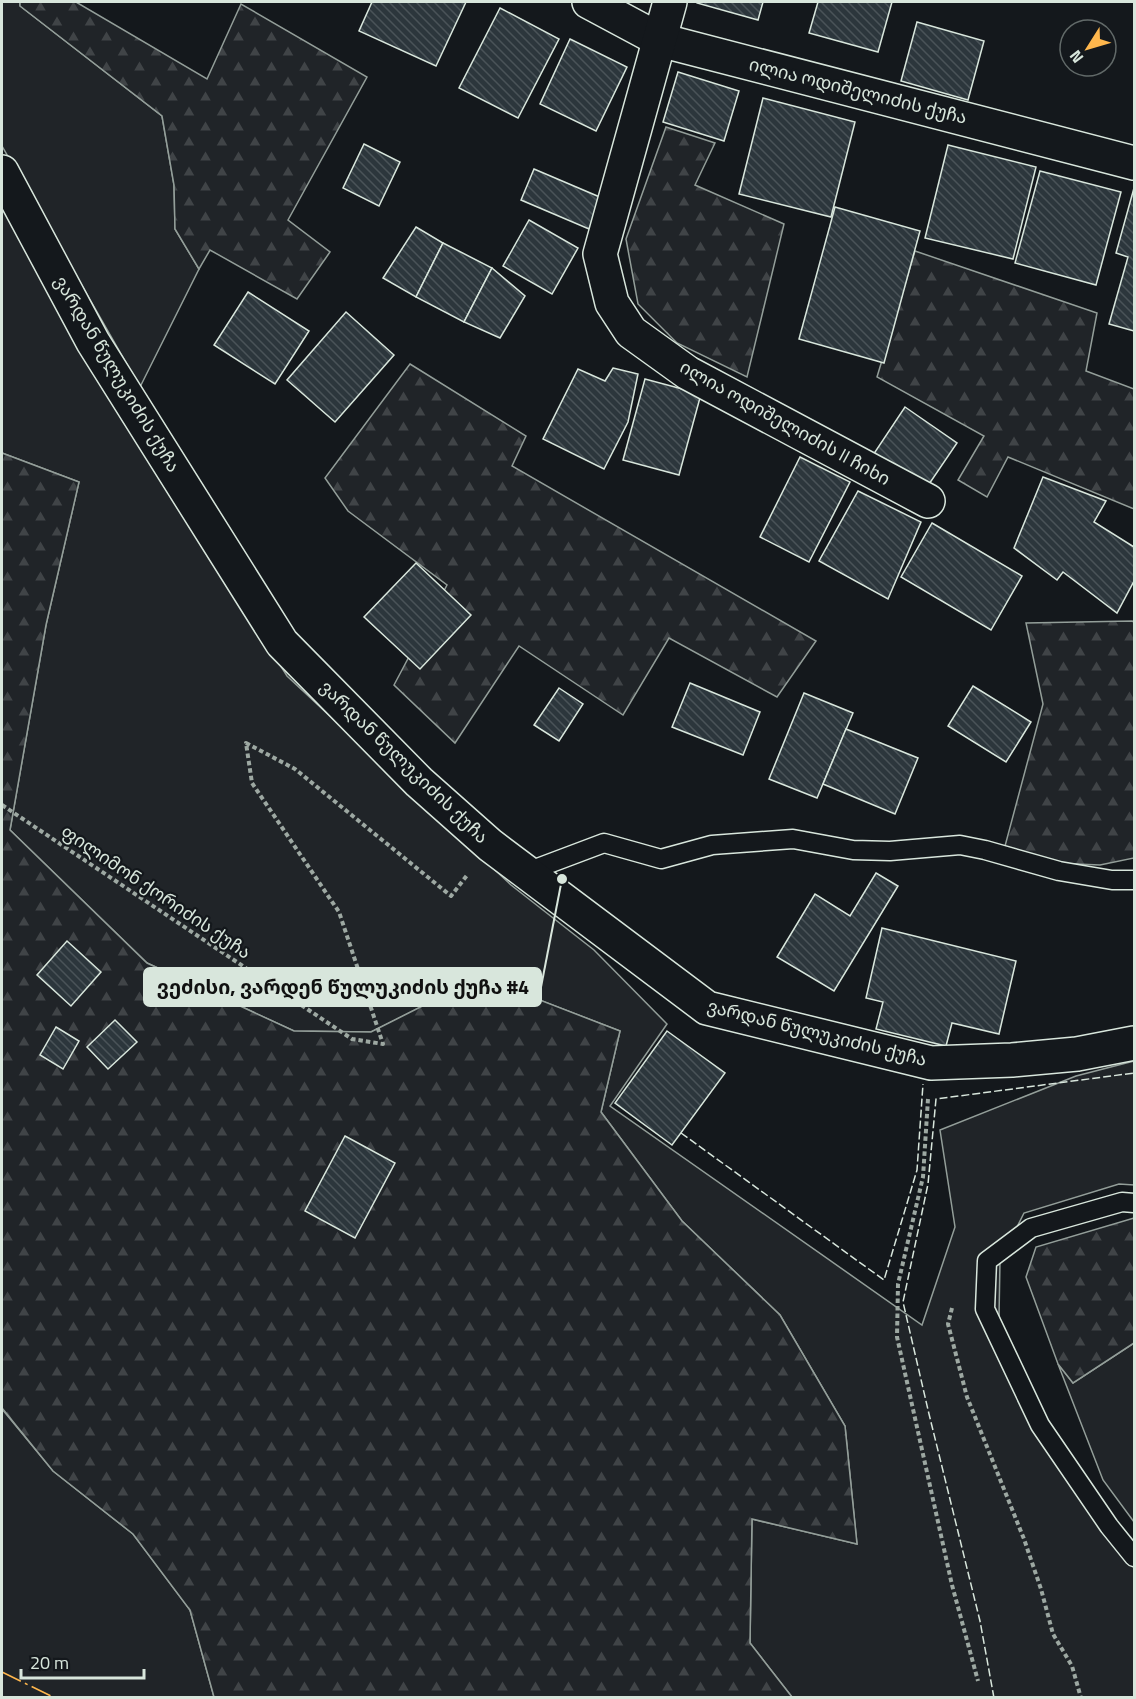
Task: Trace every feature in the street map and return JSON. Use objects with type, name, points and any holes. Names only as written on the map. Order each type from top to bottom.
[{"type":"street","name":"ილია ოდიშელიძის ქუჩა","points":[[589,2],[660,40],[1134,163]]},
{"type":"street","name":"ილია ოდიშელიძის II ჩიხი","points":[[670,2],[600,254],[612,303],[631,332],[688,373],[928,501]]},
{"type":"street","name":"ვარდან წულუკიძის ქუჩა","points":[[2,172],[93,342],[282,643],[419,782],[490,845],[707,1008],[931,1063],[1012,1060],[1077,1054],[1134,1043]]},
{"type":"lane","points":[[527,872],[604,843],[662,859],[712,845],[793,839],[854,850],[890,851],[960,845],[1059,871],[1112,880],[1134,880]]},
{"type":"lane","points":[[1134,1203],[1122,1202],[1031,1228],[987,1261],[985,1309],[1040,1425],[1109,1526],[1134,1557]]},
{"type":"path","name":"ფილიმონ ქორიძის ქუჩა","points":[[2,805],[352,1039],[383,1044],[339,912],[252,783],[246,743],[295,769],[451,896],[490,845]]},
{"type":"path","points":[[931,1063],[923,1177],[898,1284],[897,1337],[952,1585],[978,1681]]},
{"type":"path","points":[[954,1304],[948,1324],[967,1397],[1027,1549],[1053,1634],[1072,1666],[1081,1698]]},
{"type":"green space","points":[[2,2],[20,2],[20,6],[162,116],[174,185],[175,229],[199,269],[140,387],[2,146]]},
{"type":"green space","points":[[20,2],[76,2],[207,79],[241,4],[367,77],[288,220],[330,252],[297,299],[210,250],[199,269],[175,229],[174,185],[162,116],[20,6]]},
{"type":"green space","points":[[666,127],[715,143],[695,185],[784,224],[747,377],[677,343],[638,304],[626,239]]},
{"type":"green space","points":[[2,192],[86,354],[287,676],[511,885],[594,950],[667,1024],[610,1106],[922,1325],[955,1227],[940,1130],[1076,1076],[1134,1061],[1134,1185],[1119,1184],[1024,1213],[1000,1261],[999,1317],[1039,1433],[1093,1513],[1134,1566],[1134,1697],[792,1697],[750,1643],[752,1519],[857,1544],[845,1426],[780,1315],[682,1221],[601,1112],[620,1031],[480,977],[371,1032],[294,1031],[147,963],[10,830],[46,625],[79,482],[2,453]]},
{"type":"green space","points":[[915,251],[1097,313],[1086,371],[1134,389],[1134,509],[1008,457],[987,497],[958,480],[984,436],[877,377]]},
{"type":"green space","points":[[410,364],[526,436],[512,466],[816,641],[777,697],[669,638],[623,715],[519,646],[455,743],[394,685],[447,585],[348,511],[325,478]]},
{"type":"green space","points":[[2,453],[79,482],[46,625],[10,830],[147,963],[294,1031],[371,1032],[480,977],[620,1031],[601,1112],[682,1221],[780,1315],[845,1426],[857,1544],[752,1519],[750,1643],[792,1697],[214,1697],[190,1610],[133,1534],[53,1471],[2,1408]]},
{"type":"green space","points":[[1134,622],[1134,858],[1100,865],[1001,861],[1043,704],[1026,623]]},
{"type":"green space","points":[[1134,1218],[1134,1343],[1073,1383],[1058,1364],[1026,1277],[1036,1247]]},
{"type":"green space","points":[[1134,1343],[1134,1522],[1103,1480],[1058,1364],[1073,1383]]},
{"type":"green space","points":[[2,1409],[53,1471],[133,1534],[190,1610],[214,1697],[2,1697]]},
{"type":"building","points":[[372,2],[466,2],[436,66],[359,31]]},
{"type":"building","points":[[697,2],[763,2],[758,20]]},
{"type":"building","points":[[818,2],[892,2],[878,52],[809,33]]},
{"type":"building","points":[[500,8],[559,39],[518,118],[459,88]]},
{"type":"building","points":[[917,22],[984,41],[968,100],[901,81]]},
{"type":"building","points":[[570,39],[627,67],[596,131],[540,104]]},
{"type":"building","points":[[678,72],[739,91],[724,141],[663,122]]},
{"type":"building","points":[[763,98],[855,122],[831,217],[739,194]]},
{"type":"building","points":[[364,144],[400,162],[379,206],[343,188]]},
{"type":"building","points":[[948,145],[1036,167],[1013,259],[925,238]]},
{"type":"building","points":[[534,169],[602,198],[589,229],[521,200]]},
{"type":"building","points":[[1040,171],[1121,192],[1096,285],[1015,263]]},
{"type":"building","points":[[1134,188],[1134,331],[1109,324],[1128,257],[1116,253]]},
{"type":"building","points":[[835,207],[920,231],[884,363],[799,339]]},
{"type":"building","points":[[529,220],[578,248],[552,294],[503,266]]},
{"type":"building","points":[[416,227],[443,243],[416,297],[383,278]]},
{"type":"building","points":[[443,243],[492,268],[464,322],[416,297]]},
{"type":"building","points":[[492,268],[525,296],[500,338],[464,322]]},
{"type":"building","points":[[248,292],[309,331],[275,384],[214,345]]},
{"type":"building","points":[[346,312],[394,355],[335,422],[287,380]]},
{"type":"building","points":[[613,368],[638,374],[628,422],[604,469],[543,439],[578,369],[605,381]]},
{"type":"building","points":[[645,379],[701,394],[679,475],[623,460]]},
{"type":"building","points":[[905,407],[957,443],[923,493],[871,458]]},
{"type":"building","points":[[800,457],[850,482],[809,562],[760,537]]},
{"type":"building","points":[[1043,477],[1106,501],[1094,522],[1134,547],[1134,581],[1117,613],[1063,572],[1057,580],[1014,548]]},
{"type":"building","points":[[858,491],[921,522],[888,599],[819,561]]},
{"type":"building","points":[[932,523],[1022,576],[991,630],[901,577]]},
{"type":"building","points":[[416,563],[471,615],[420,669],[364,617]]},
{"type":"building","points":[[690,683],[760,712],[743,755],[672,727]]},
{"type":"building","points":[[973,686],[1031,722],[1006,762],[948,726]]},
{"type":"building","points":[[559,688],[583,704],[559,741],[534,725]]},
{"type":"building","points":[[804,693],[853,713],[817,798],[769,779]]},
{"type":"building","points":[[846,729],[918,758],[895,814],[823,784]]},
{"type":"building","points":[[876,873],[898,886],[834,991],[777,957],[815,894],[850,916]]},
{"type":"building","points":[[882,928],[1016,961],[999,1034],[952,1023],[946,1046],[876,1029],[883,1002],[866,998]]},
{"type":"building","points":[[67,941],[101,972],[71,1006],[37,975]]},
{"type":"building","points":[[115,1020],[137,1042],[108,1069],[87,1047]]},
{"type":"building","points":[[56,1027],[79,1041],[63,1069],[40,1055]]},
{"type":"building","points":[[667,1031],[725,1073],[672,1145],[615,1103]]},
{"type":"building","points":[[345,1136],[395,1163],[355,1238],[305,1211]]},
{"type":"fence","points":[[994,1698],[980,1621],[903,1302],[928,1184],[936,1099],[1134,1073]]},
{"type":"fence","points":[[681,1133],[884,1280],[917,1170],[923,1084]]},
{"type":"power","points":[[2,1672],[55,1698]]},
{"type":"place","name":"ვეძისი, ვარდენ წულუკიძის ქუჩა #4","points":[[562,879]]}]
